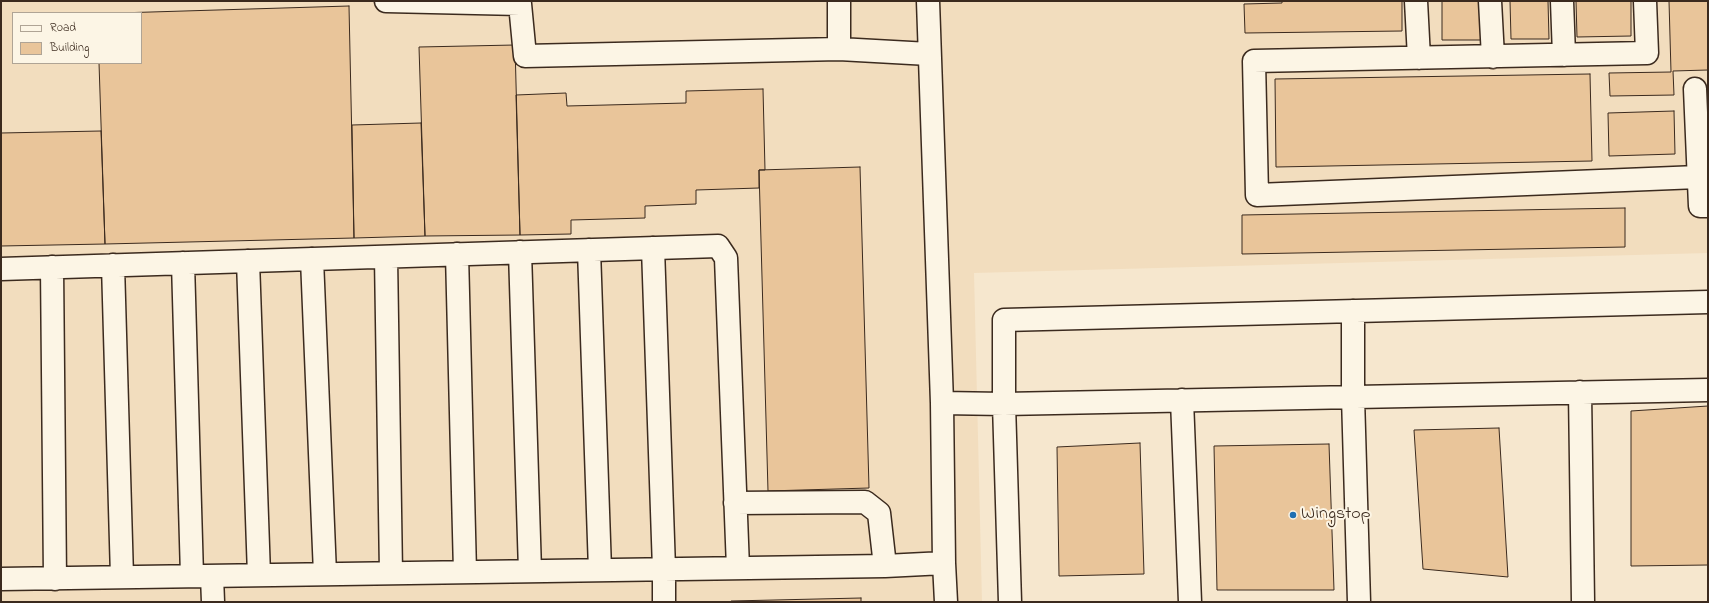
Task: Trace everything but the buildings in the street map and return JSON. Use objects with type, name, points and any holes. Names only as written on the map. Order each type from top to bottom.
[{"type":"lane","points":[[386,1],[520,3],[525,56],[839,49],[929,54]]},
{"type":"lane","points":[[839,1],[839,49]]},
{"type":"lane","points":[[928,1],[942,403],[944,563],[946,602]]},
{"type":"lane","points":[[1416,1],[1419,58]]},
{"type":"lane","points":[[1490,1],[1493,57]]},
{"type":"lane","points":[[1562,1],[1564,55]]},
{"type":"lane","points":[[1645,1],[1647,53],[1254,61],[1257,195],[1698,176]]},
{"type":"lane","points":[[1695,89],[1700,206],[1708,206]]},
{"type":"lane","points":[[1,269],[718,246],[726,258],[738,568]]},
{"type":"lane","points":[[653,248],[664,602]]},
{"type":"lane","points":[[589,250],[600,570]]},
{"type":"lane","points":[[520,252],[530,571]]},
{"type":"lane","points":[[456,254],[465,572]]},
{"type":"lane","points":[[386,257],[392,573]]},
{"type":"lane","points":[[312,259],[325,574]]},
{"type":"lane","points":[[248,261],[259,575]]},
{"type":"lane","points":[[183,263],[202,576],[214,602]]},
{"type":"lane","points":[[113,265],[122,577]]},
{"type":"lane","points":[[52,267],[55,578]]},
{"type":"lane","points":[[1010,602],[1004,404],[1004,320],[1708,302]]},
{"type":"lane","points":[[1353,311],[1353,397],[1359,602]]},
{"type":"lane","points":[[942,403],[1004,404],[1708,390]]},
{"type":"lane","points":[[1580,392],[1583,602]]},
{"type":"lane","points":[[1182,400],[1190,602]]},
{"type":"lane","points":[[735,503],[865,502],[879,513],[885,566]]},
{"type":"lane","points":[[1,579],[885,566],[944,563]]},
{"type":"shaded area","points":[[1,1],[1708,1],[1708,253],[974,273],[982,602],[1,602]]},
{"type":"place","name":"Wingstop","points":[[1293,515]]}]
